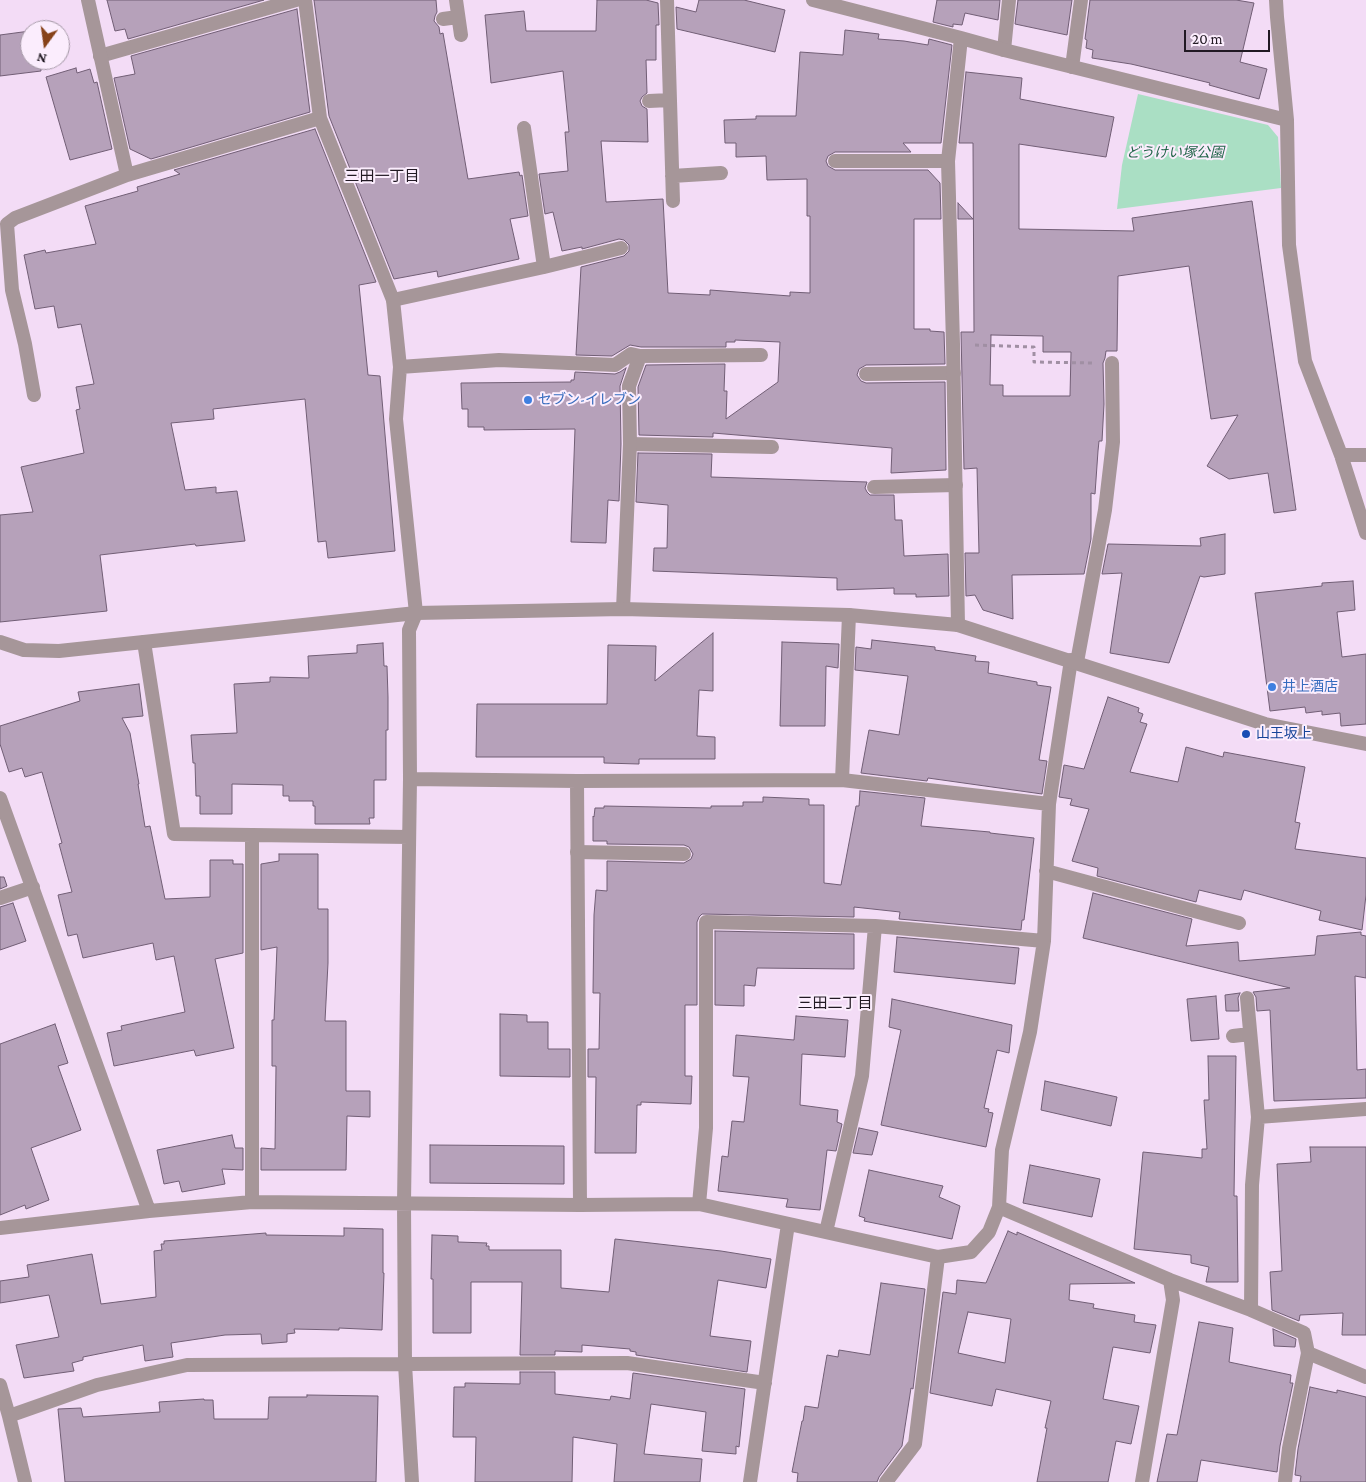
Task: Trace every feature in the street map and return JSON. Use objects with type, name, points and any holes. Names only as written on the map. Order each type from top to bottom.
[{"type":"street","points":[[88,0],[127,175]]},
{"type":"street","points":[[100,56],[296,0]]},
{"type":"street","points":[[306,0],[320,118],[393,300],[400,367],[396,419],[416,613],[409,630],[410,779],[404,1203],[405,1364],[412,1482]]},
{"type":"street","points":[[456,0],[461,35]]},
{"type":"street","points":[[667,0],[672,201]]},
{"type":"street","points":[[813,0],[1004,50],[1287,120]]},
{"type":"street","points":[[1004,50],[1009,0]]},
{"type":"street","points":[[1072,67],[1081,0]]},
{"type":"street","points":[[1276,0],[1287,120],[1289,245],[1306,361],[1341,455],[1366,533]]},
{"type":"street","points":[[443,20],[458,17]]},
{"type":"street","points":[[958,625],[948,161],[961,38]]},
{"type":"street","points":[[649,101],[670,100]]},
{"type":"street","points":[[34,395],[26,344],[6,292],[8,224],[15,218],[127,175],[320,118]]},
{"type":"street","points":[[524,128],[544,267]]},
{"type":"street","points":[[834,161],[948,161]]},
{"type":"street","points":[[672,176],[721,173]]},
{"type":"street","points":[[393,300],[622,248]]},
{"type":"street","points":[[400,367],[499,360],[615,366],[631,354],[640,356],[761,355]]},
{"type":"street","points":[[623,609],[630,444],[629,386],[640,356]]},
{"type":"street","points":[[0,1228],[149,1211],[252,1202],[580,1205],[699,1204],[938,1257],[970,1252],[989,1232],[1000,1207],[1002,1150],[1030,1032],[1044,941],[1048,804],[1074,661],[1105,510],[1113,442],[1112,363]]},
{"type":"street","points":[[866,374],[954,374]]},
{"type":"street","points":[[630,444],[772,447]]},
{"type":"street","points":[[1341,455],[1366,455]]},
{"type":"street","points":[[874,486],[956,485]]},
{"type":"street","points":[[0,642],[24,650],[59,651],[416,613],[623,609],[849,615],[958,625],[1266,724],[1366,744]]},
{"type":"street","points":[[842,780],[849,615]]},
{"type":"street","points":[[144,642],[174,834],[409,837]]},
{"type":"street","points":[[410,779],[576,781],[842,780],[1048,804]]},
{"type":"street","points":[[576,781],[580,1205]]},
{"type":"street","points":[[0,798],[149,1211]]},
{"type":"street","points":[[252,835],[252,1202]]},
{"type":"street","points":[[577,852],[684,854]]},
{"type":"street","points":[[1046,871],[1239,923]]},
{"type":"street","points":[[0,898],[33,887]]},
{"type":"street","points":[[699,1204],[706,1128],[706,922],[875,926],[1044,941]]},
{"type":"street","points":[[826,1232],[862,1076],[875,926]]},
{"type":"street","points":[[1246,998],[1258,1118],[1252,1186],[1252,1310]]},
{"type":"street","points":[[1233,1036],[1250,1034]]},
{"type":"street","points":[[1258,1118],[1366,1110]]},
{"type":"street","points":[[1000,1207],[1170,1280],[1252,1310],[1304,1333],[1308,1353],[1289,1448],[1285,1482]]},
{"type":"street","points":[[750,1482],[788,1224]]},
{"type":"street","points":[[886,1482],[915,1444],[938,1257]]},
{"type":"street","points":[[1142,1482],[1173,1300],[1170,1280]]},
{"type":"street","points":[[1308,1353],[1366,1377]]},
{"type":"street","points":[[9,1416],[97,1385],[186,1365],[627,1363],[765,1382]]},
{"type":"street","points":[[0,1385],[25,1482]]},
{"type":"path","points":[[953,344],[1034,347],[1034,362],[1112,363]]},
{"type":"green space","name":"どうけい塚公園","points":[[1138,94],[1268,125],[1278,137],[1281,188],[1117,209],[1122,165]]},
{"type":"building","points":[[107,0],[264,0],[128,39],[125,29],[115,31]]},
{"type":"building","points":[[314,0],[436,0],[437,12],[434,21],[439,27],[440,34],[443,33],[468,179],[519,172],[520,176],[522,175],[528,216],[510,219],[519,259],[438,277],[437,271],[394,279],[329,116]]},
{"type":"building","points":[[597,0],[646,0],[658,3],[659,25],[656,25],[656,60],[646,60],[647,93],[640,101],[642,106],[647,109],[648,142],[601,141],[606,202],[663,199],[668,293],[710,295],[710,290],[790,296],[790,292],[810,293],[810,216],[807,216],[807,179],[767,180],[766,156],[736,157],[736,143],[725,143],[724,120],[756,119],[756,116],[796,116],[800,52],[843,55],[845,30],[879,34],[878,39],[928,45],[929,39],[952,45],[941,143],[903,143],[911,152],[835,152],[828,156],[826,161],[828,166],[835,170],[928,170],[940,183],[941,219],[914,219],[914,329],[930,329],[930,331],[944,332],[945,364],[866,365],[859,369],[857,375],[861,381],[866,383],[945,382],[946,470],[891,473],[892,448],[713,433],[713,437],[639,435],[638,387],[646,365],[725,364],[724,391],[727,391],[726,419],[778,382],[780,342],[735,340],[735,342],[726,342],[726,347],[641,347],[630,345],[612,356],[576,355],[581,267],[624,256],[629,251],[629,245],[624,240],[619,239],[582,249],[582,247],[562,251],[553,212],[545,214],[539,174],[568,171],[565,132],[569,132],[563,71],[491,83],[485,15],[524,11],[526,31],[596,31]]},
{"type":"building","points":[[699,0],[744,0],[785,10],[775,52],[677,29],[676,7],[696,12]]},
{"type":"building","points":[[937,0],[1000,0],[998,20],[965,13],[962,25],[953,24],[953,27],[933,22]]},
{"type":"building","points":[[1018,0],[1072,0],[1067,35],[1015,24]]},
{"type":"building","points":[[1090,0],[1236,0],[1254,3],[1240,62],[1267,69],[1259,99],[1209,85],[1210,83],[1131,64],[1092,58],[1093,50],[1086,48],[1087,40],[1085,39]]},
{"type":"building","points":[[297,9],[310,112],[151,159],[130,149],[114,78],[135,74],[131,56]]},
{"type":"building","points":[[20,32],[20,70],[41,71],[0,76],[0,35]]},
{"type":"building","points":[[76,68],[77,73],[90,69],[94,83],[97,82],[112,149],[70,160],[46,77]]},
{"type":"building","points":[[966,72],[1022,78],[1020,99],[1114,117],[1106,157],[1019,144],[1019,229],[1134,231],[1132,218],[1252,201],[1296,510],[1274,513],[1268,473],[1229,479],[1207,466],[1238,415],[1211,419],[1189,266],[1118,276],[1117,351],[1106,351],[1103,363],[1104,404],[1102,441],[1099,441],[1095,494],[1091,493],[1091,539],[1084,574],[1012,575],[1013,619],[983,610],[975,595],[966,596],[965,553],[979,553],[977,468],[964,469],[961,332],[974,332],[973,143],[959,143]],"holes":[[[991,335],[1043,336],[1043,352],[1071,352],[1070,396],[1003,396],[1003,385],[990,385]]]},
{"type":"building","points":[[315,129],[376,282],[359,285],[368,375],[380,376],[395,551],[328,558],[326,541],[318,542],[305,399],[213,409],[214,419],[171,423],[185,490],[216,487],[216,493],[237,491],[245,541],[196,546],[195,544],[100,555],[107,611],[0,622],[0,515],[33,512],[21,467],[84,453],[76,410],[80,409],[76,387],[94,384],[81,324],[58,328],[54,306],[35,309],[24,255],[45,250],[46,253],[96,244],[85,206],[138,191],[137,187],[180,174],[174,170]]},
{"type":"building","points":[[958,203],[973,219],[958,219]]},
{"type":"building","points":[[626,368],[620,386],[621,444],[619,501],[608,500],[606,543],[571,542],[575,429],[484,430],[484,427],[468,427],[468,409],[462,409],[461,383],[571,382],[571,380],[574,380],[575,372],[615,374]]},
{"type":"building","points":[[638,453],[712,454],[711,477],[867,482],[865,488],[870,495],[894,495],[895,520],[902,520],[904,556],[948,554],[949,596],[916,597],[916,594],[894,594],[894,588],[837,590],[837,578],[653,571],[654,548],[667,548],[668,505],[636,502]]},
{"type":"building","points":[[1225,534],[1225,574],[1200,576],[1169,663],[1110,653],[1122,573],[1102,574],[1108,544],[1201,546],[1200,538]]},
{"type":"building","points":[[1353,581],[1355,610],[1337,612],[1342,657],[1366,654],[1366,724],[1341,726],[1340,713],[1322,715],[1322,711],[1306,713],[1305,707],[1270,711],[1255,593],[1322,586],[1322,583]]},
{"type":"building","points":[[713,633],[713,691],[699,690],[697,736],[715,737],[715,759],[639,759],[639,764],[604,763],[604,757],[476,757],[477,704],[607,704],[608,645],[656,646],[655,681]]},
{"type":"building","points":[[872,640],[935,647],[935,650],[976,656],[975,661],[989,662],[988,673],[1037,682],[1037,685],[1051,687],[1039,760],[1047,761],[1042,794],[928,778],[927,781],[861,773],[869,730],[899,735],[908,676],[855,670],[856,647],[871,649]]},
{"type":"building","points":[[782,642],[839,644],[838,668],[826,666],[825,726],[780,726]]},
{"type":"building","points":[[383,643],[384,666],[387,666],[388,697],[386,780],[374,780],[374,818],[369,818],[370,824],[315,824],[315,806],[313,806],[313,801],[289,801],[289,796],[283,796],[283,785],[232,784],[232,814],[200,814],[200,796],[196,796],[195,763],[193,763],[191,735],[237,733],[234,684],[270,682],[270,677],[309,678],[308,656],[357,653],[357,645]]},
{"type":"building","points":[[139,684],[143,716],[122,718],[130,733],[145,827],[150,826],[165,899],[210,897],[210,860],[233,860],[233,864],[243,864],[243,953],[215,959],[234,1048],[196,1056],[194,1050],[114,1066],[107,1033],[122,1030],[121,1026],[185,1012],[174,956],[156,960],[153,943],[83,958],[77,934],[68,936],[58,895],[72,892],[59,844],[62,843],[42,772],[25,777],[22,768],[9,772],[0,744],[0,726],[80,701],[78,692]]},
{"type":"building","points":[[1108,697],[1139,708],[1138,712],[1143,714],[1140,722],[1147,724],[1130,772],[1178,782],[1186,747],[1223,757],[1224,752],[1305,767],[1295,822],[1300,823],[1295,849],[1366,858],[1366,895],[1362,930],[1319,920],[1321,911],[1244,890],[1241,900],[1199,890],[1196,902],[1097,876],[1098,868],[1072,861],[1089,809],[1070,805],[1072,799],[1059,797],[1064,765],[1084,769]]},
{"type":"building","points":[[860,791],[925,798],[921,826],[1034,838],[1024,920],[1022,920],[1021,930],[899,919],[900,912],[854,907],[854,917],[702,914],[697,922],[697,1005],[685,1005],[685,1076],[692,1076],[691,1104],[641,1102],[641,1105],[637,1105],[636,1153],[595,1153],[596,1077],[588,1077],[588,1049],[599,1049],[600,993],[593,993],[596,890],[607,891],[607,861],[684,863],[691,859],[693,854],[689,847],[684,845],[607,844],[607,841],[593,841],[593,816],[595,808],[604,808],[604,806],[711,808],[711,806],[743,806],[743,802],[763,802],[763,797],[809,799],[809,805],[824,805],[824,883],[841,885],[856,806],[859,806]]},
{"type":"building","points":[[279,854],[318,854],[318,909],[328,909],[325,1021],[346,1021],[346,1091],[370,1091],[370,1117],[347,1116],[346,1170],[261,1170],[261,1148],[275,1149],[276,1066],[272,1066],[272,1020],[274,1020],[277,947],[261,950],[261,864],[279,861]]},
{"type":"building","points":[[0,877],[4,877],[7,886],[0,889]]},
{"type":"building","points":[[1093,893],[1192,919],[1186,946],[1238,942],[1239,961],[1315,955],[1317,936],[1361,932],[1361,935],[1366,936],[1366,978],[1355,976],[1357,1070],[1366,1069],[1366,1098],[1274,1101],[1270,1010],[1257,1011],[1256,997],[1253,992],[1290,988],[1083,938]]},
{"type":"building","points":[[13,903],[26,941],[0,950],[0,907]]},
{"type":"building","points":[[715,931],[854,934],[854,969],[757,968],[755,986],[744,985],[744,1006],[715,1005]]},
{"type":"building","points":[[897,937],[1019,948],[1015,984],[894,972]]},
{"type":"building","points":[[1240,993],[1238,998],[1239,1011],[1226,1011],[1225,995]]},
{"type":"building","points":[[1216,996],[1219,1039],[1191,1041],[1187,999]]},
{"type":"building","points":[[892,999],[1012,1025],[1009,1053],[997,1050],[984,1108],[989,1109],[988,1112],[993,1113],[986,1147],[881,1125],[901,1030],[889,1027]]},
{"type":"building","points":[[500,1014],[527,1015],[527,1022],[548,1022],[548,1049],[570,1049],[570,1077],[500,1076]]},
{"type":"building","points":[[796,1016],[848,1020],[845,1057],[802,1054],[800,1105],[838,1110],[837,1122],[842,1124],[836,1151],[827,1150],[820,1210],[786,1207],[788,1199],[718,1191],[722,1156],[728,1157],[732,1121],[744,1122],[749,1077],[733,1076],[736,1035],[794,1040]]},
{"type":"building","points":[[55,1024],[68,1063],[58,1066],[81,1130],[31,1148],[49,1200],[26,1209],[25,1205],[0,1215],[0,1044]]},
{"type":"building","points":[[1208,1056],[1236,1056],[1234,1196],[1237,1196],[1238,1282],[1206,1282],[1209,1267],[1191,1263],[1191,1255],[1134,1249],[1143,1152],[1202,1158],[1202,1149],[1207,1149],[1204,1100],[1209,1100]]},
{"type":"building","points":[[1045,1081],[1117,1097],[1111,1126],[1041,1110]]},
{"type":"building","points":[[859,1128],[878,1132],[872,1155],[853,1153]]},
{"type":"building","points":[[232,1135],[235,1148],[243,1148],[243,1170],[222,1169],[225,1184],[182,1192],[179,1181],[164,1184],[157,1150]]},
{"type":"building","points":[[430,1145],[564,1146],[564,1184],[430,1183]]},
{"type":"building","points":[[1310,1147],[1366,1147],[1366,1335],[1342,1335],[1343,1313],[1300,1315],[1299,1321],[1272,1310],[1270,1272],[1282,1271],[1277,1164],[1311,1162]]},
{"type":"building","points":[[1030,1165],[1100,1179],[1092,1217],[1023,1203]]},
{"type":"building","points":[[869,1170],[943,1186],[939,1197],[960,1206],[952,1239],[864,1221],[865,1218],[859,1216]]},
{"type":"building","points":[[344,1228],[383,1229],[382,1330],[339,1328],[339,1330],[294,1329],[295,1333],[287,1334],[287,1342],[262,1344],[261,1334],[225,1335],[171,1343],[173,1357],[145,1361],[143,1345],[83,1357],[83,1360],[72,1363],[74,1371],[24,1378],[16,1345],[59,1337],[49,1295],[0,1303],[0,1281],[29,1277],[27,1265],[92,1254],[101,1304],[156,1297],[154,1251],[162,1250],[161,1244],[164,1244],[164,1241],[266,1233],[266,1235],[344,1236]]},
{"type":"building","points":[[1008,1231],[1017,1235],[1017,1232],[1135,1283],[1070,1284],[1069,1300],[1094,1304],[1093,1308],[1135,1315],[1134,1322],[1156,1325],[1150,1353],[1113,1347],[1103,1399],[1139,1406],[1131,1444],[1116,1441],[1108,1482],[1037,1482],[1051,1401],[996,1389],[992,1406],[930,1393],[943,1292],[956,1294],[957,1280],[986,1283]],"holes":[[[968,1312],[1011,1319],[1005,1363],[958,1353]]]},
{"type":"building","points":[[432,1235],[458,1236],[458,1242],[487,1243],[486,1246],[489,1246],[489,1250],[561,1250],[561,1288],[609,1292],[615,1239],[721,1251],[771,1259],[766,1288],[718,1280],[710,1336],[751,1341],[747,1372],[636,1355],[636,1352],[630,1351],[630,1349],[582,1345],[582,1352],[555,1351],[555,1355],[520,1355],[522,1282],[471,1282],[471,1333],[433,1333]]},
{"type":"building","points":[[881,1283],[925,1289],[913,1389],[911,1388],[902,1446],[877,1482],[797,1482],[798,1473],[792,1472],[805,1406],[818,1408],[827,1355],[838,1357],[839,1350],[870,1355]]},
{"type":"building","points":[[1199,1322],[1233,1328],[1229,1362],[1291,1375],[1290,1383],[1293,1383],[1280,1446],[1277,1472],[1201,1460],[1197,1482],[1157,1482],[1167,1434],[1177,1435]]},
{"type":"building","points":[[1273,1329],[1296,1339],[1295,1347],[1274,1346]]},
{"type":"building","points":[[520,1372],[555,1372],[555,1394],[610,1400],[611,1396],[630,1399],[633,1373],[745,1389],[739,1447],[736,1446],[736,1454],[702,1451],[706,1412],[651,1404],[644,1454],[702,1459],[700,1482],[614,1482],[617,1444],[573,1437],[572,1482],[475,1482],[476,1437],[453,1437],[454,1387],[465,1387],[465,1383],[520,1384]]},
{"type":"building","points":[[1310,1387],[1337,1393],[1337,1390],[1366,1397],[1366,1482],[1300,1482],[1301,1476],[1295,1475]]},
{"type":"building","points":[[307,1395],[378,1396],[376,1482],[65,1482],[58,1409],[81,1408],[83,1417],[160,1412],[159,1402],[204,1399],[213,1400],[214,1419],[268,1419],[269,1397],[307,1397]]},
{"type":"place","name":"セブン-イレブン","points":[[528,400]]},
{"type":"place","name":"井上酒店","points":[[1272,687]]},
{"type":"place","name":"山王坂上","points":[[1246,734]]},
{"type":"district","name":"三田一丁目","points":[[382,176]]},
{"type":"district","name":"三田二丁目","points":[[835,1003]]}]
